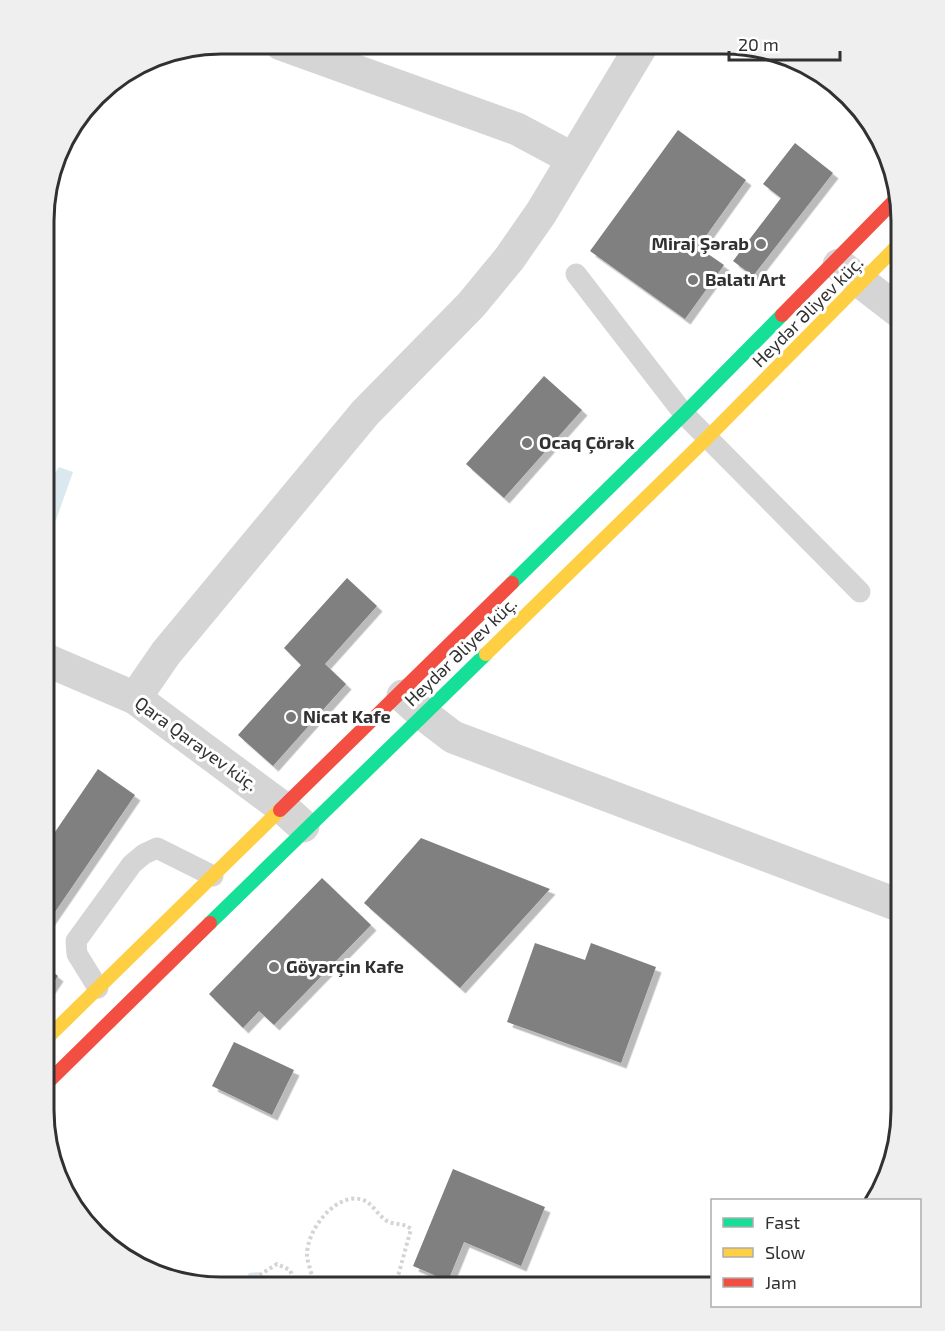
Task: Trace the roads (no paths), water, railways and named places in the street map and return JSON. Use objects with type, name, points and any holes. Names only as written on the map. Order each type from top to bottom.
[{"type":"main road","name":"Heydər Əliyev küç.","points":[[54,1076],[306,830],[411,703],[684,414],[890,205]]},
{"type":"main road","name":"Heydər Əliyev küç.","points":[[54,1031],[282,808],[411,703],[706,439],[891,256]]},
{"type":"street","points":[[309,54],[518,129],[573,159]]},
{"type":"street","points":[[135,698],[166,653],[365,413],[471,305],[501,268],[541,213],[637,54]]},
{"type":"street","points":[[835,262],[891,306]]},
{"type":"street","name":"Qara Qarayev küç.","points":[[54,663],[135,698],[282,808],[306,830]]},
{"type":"street","points":[[411,703],[453,737],[891,902]]},
{"type":"lane","points":[[576,274],[684,414],[706,439],[860,592]]},
{"type":"lane","points":[[98,988],[77,954],[76,941],[132,864],[144,854],[157,848],[213,876]]},
{"type":"place","name":"Miraj Şərab","points":[[761,244]]},
{"type":"place","name":"Balatı Art","points":[[693,280]]},
{"type":"place","name":"Ocaq Çörək","points":[[527,443]]},
{"type":"place","name":"Nicat Kafe","points":[[291,717]]},
{"type":"place","name":"Göyərçin Kafe","points":[[274,967]]}]
